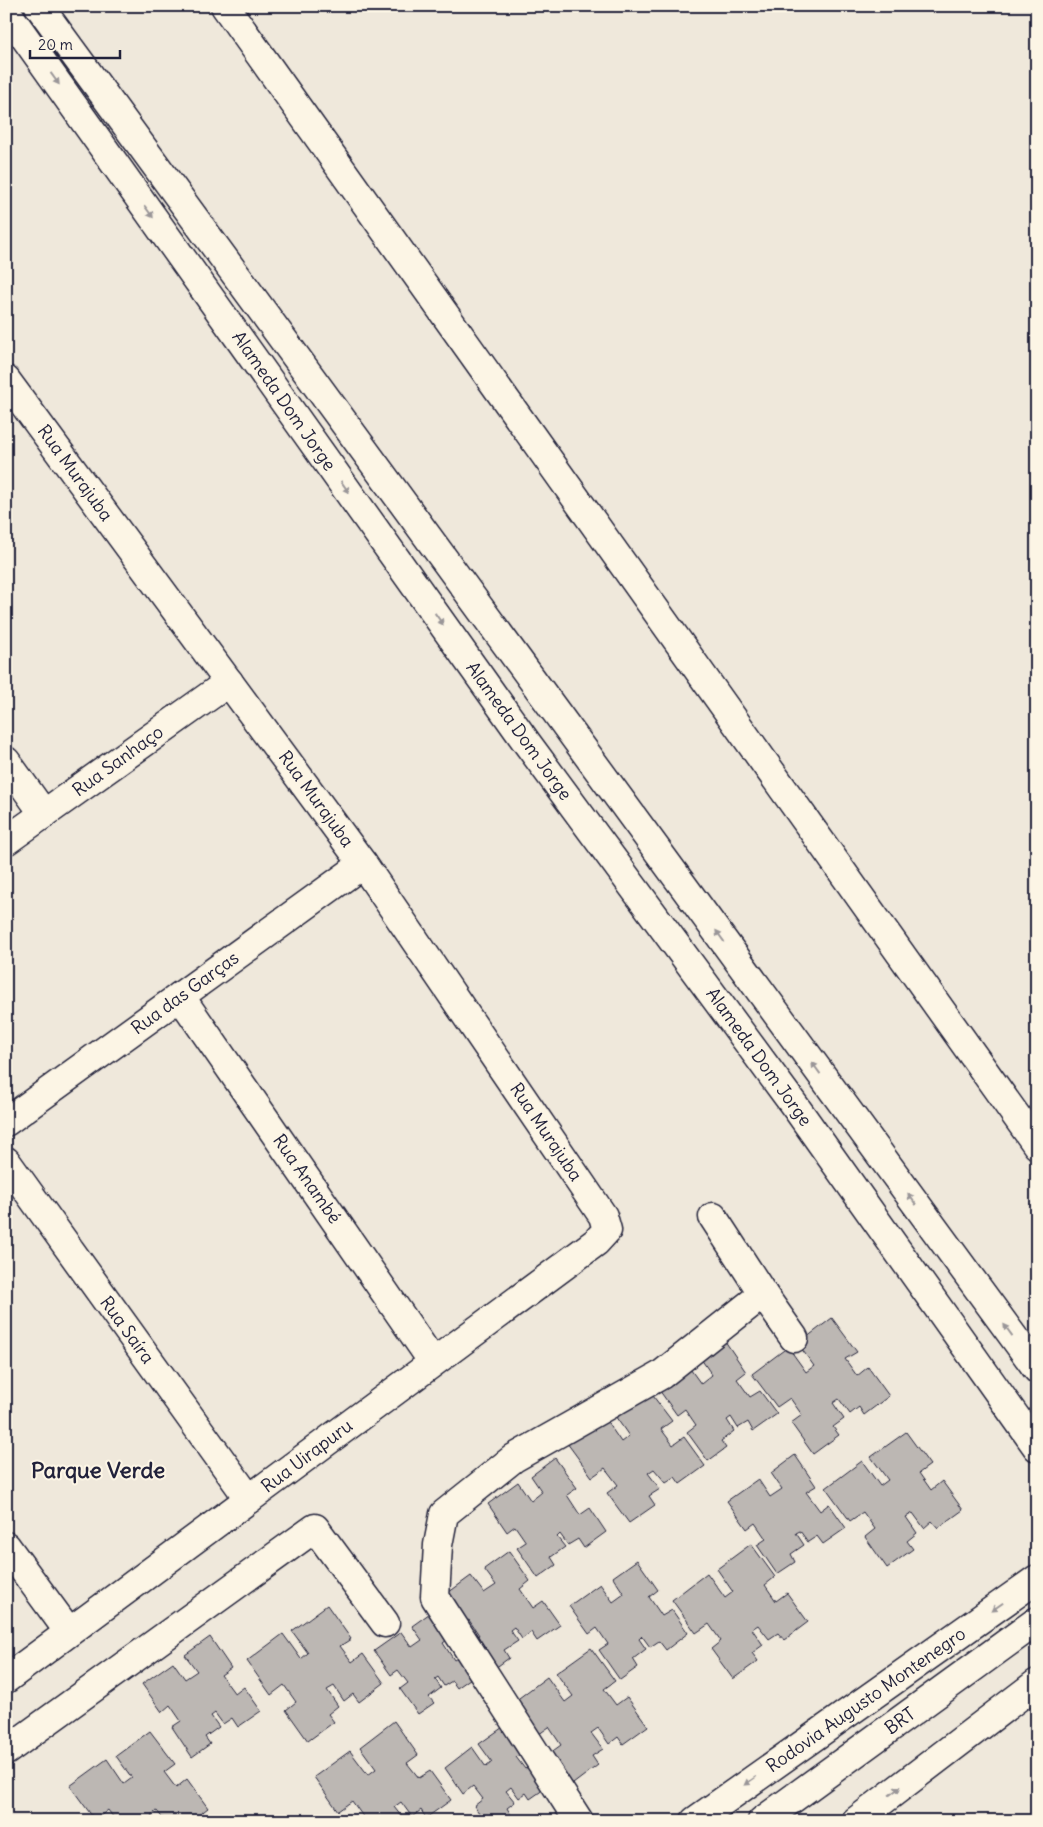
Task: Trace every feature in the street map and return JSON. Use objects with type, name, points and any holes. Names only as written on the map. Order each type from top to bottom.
[{"type":"street","name":"Alameda Dom Jorge","points":[[39,6],[1037,1369]]},
{"type":"street","points":[[225,6],[1037,1146]]},
{"type":"street","name":"Alameda Dom Jorge","points":[[6,11],[521,735],[797,1109],[1037,1447]]},
{"type":"street","name":"Rua Murajuba","points":[[6,380],[364,864],[603,1216],[607,1230]]},
{"type":"street","name":"Rua Sanhaço","points":[[6,841],[229,682]]},
{"type":"street","points":[[6,761],[44,814]]},
{"type":"street","name":"Rua das Garças","points":[[6,1122],[364,864]]},
{"type":"street","name":"Rua Anambé","points":[[180,996],[433,1362]]},
{"type":"street","name":"Rua Saíra","points":[[6,1161],[248,1499]]},
{"type":"street","points":[[713,1218],[794,1338]]},
{"type":"street","name":"Rua Uirapuru","points":[[6,1679],[596,1242],[607,1230]]},
{"type":"street","points":[[579,1821],[435,1597],[438,1545],[444,1514],[514,1458],[661,1375],[763,1294]]},
{"type":"street","points":[[6,1750],[315,1528],[385,1623]]},
{"type":"street","points":[[6,1546],[69,1632]]},
{"type":"street","name":"Rodovia Augusto Montenegro","points":[[694,1821],[1037,1578]]},
{"type":"street","name":"BRT","points":[[762,1821],[1037,1621]]},
{"type":"street","points":[[866,1818],[1037,1683]]},
{"type":"building","points":[[832,1318],[857,1352],[845,1359],[857,1376],[868,1367],[889,1396],[864,1415],[859,1407],[850,1414],[839,1399],[833,1403],[844,1419],[833,1427],[839,1435],[813,1454],[791,1423],[802,1415],[790,1398],[777,1407],[752,1374],[788,1347],[806,1372],[814,1366],[798,1344]]},
{"type":"building","points":[[725,1341],[746,1372],[737,1379],[750,1397],[760,1391],[777,1414],[753,1431],[748,1422],[738,1428],[731,1417],[727,1420],[734,1431],[721,1441],[726,1448],[708,1461],[687,1432],[696,1425],[685,1409],[677,1415],[657,1387],[688,1366],[701,1384],[712,1375],[701,1359]]},
{"type":"building","points":[[647,1388],[672,1421],[661,1429],[673,1445],[684,1437],[705,1466],[680,1484],[675,1477],[666,1483],[654,1469],[648,1473],[660,1489],[649,1496],[655,1505],[629,1523],[607,1493],[618,1485],[605,1468],[592,1477],[567,1443],[604,1417],[621,1442],[629,1436],[613,1413]]},
{"type":"building","points":[[906,1432],[930,1465],[919,1473],[931,1490],[942,1481],[963,1510],[938,1528],[932,1521],[924,1528],[913,1513],[906,1517],[917,1533],[907,1541],[913,1549],[887,1568],[865,1537],[875,1529],[863,1512],[850,1521],[826,1488],[862,1461],[880,1486],[888,1480],[871,1457]]},
{"type":"building","points":[[795,1455],[816,1486],[806,1492],[820,1511],[829,1504],[846,1528],[823,1544],[817,1536],[808,1542],[800,1531],[796,1533],[804,1545],[791,1554],[795,1562],[777,1574],[757,1545],[766,1539],[755,1523],[747,1529],[727,1501],[758,1479],[770,1497],[782,1489],[771,1473]]},
{"type":"building","points":[[555,1458],[577,1488],[567,1495],[580,1515],[590,1508],[606,1532],[584,1548],[578,1539],[568,1545],[560,1534],[557,1537],[565,1547],[551,1557],[556,1565],[538,1578],[517,1548],[526,1542],[515,1526],[507,1532],[488,1504],[518,1482],[531,1501],[542,1492],[531,1476]]},
{"type":"building","points":[[751,1544],[775,1577],[765,1585],[776,1601],[787,1593],[808,1622],[784,1640],[778,1633],[769,1639],[758,1625],[752,1629],[763,1645],[752,1653],[758,1661],[733,1679],[711,1649],[721,1641],[709,1624],[696,1633],[672,1600],[707,1573],[725,1598],[733,1592],[717,1569]]},
{"type":"building","points":[[509,1551],[530,1581],[520,1589],[533,1608],[543,1601],[560,1625],[537,1641],[531,1632],[522,1639],[514,1627],[510,1630],[518,1641],[504,1650],[509,1658],[491,1671],[470,1641],[479,1635],[469,1620],[460,1625],[441,1598],[471,1576],[484,1593],[496,1585],[484,1569]]},
{"type":"building","points":[[637,1560],[658,1590],[649,1597],[662,1616],[672,1610],[688,1633],[666,1650],[659,1641],[650,1647],[642,1636],[639,1639],[646,1649],[633,1659],[638,1667],[620,1680],[599,1650],[608,1644],[597,1628],[589,1634],[569,1606],[600,1584],[613,1602],[624,1594],[613,1577]]},
{"type":"building","points":[[327,1605],[351,1639],[340,1646],[352,1662],[363,1654],[384,1683],[359,1702],[353,1694],[344,1701],[334,1686],[327,1690],[338,1706],[328,1714],[334,1722],[308,1741],[286,1710],[296,1702],[284,1685],[271,1695],[247,1661],[283,1634],[301,1659],[308,1653],[292,1631]]},
{"type":"building","points":[[433,1611],[451,1637],[443,1643],[454,1660],[463,1654],[477,1674],[457,1688],[452,1681],[444,1686],[438,1677],[435,1679],[441,1688],[429,1697],[434,1703],[418,1714],[400,1689],[408,1683],[398,1670],[391,1675],[374,1651],[401,1632],[412,1647],[422,1640],[412,1626]]},
{"type":"building","points":[[210,1637],[231,1668],[221,1675],[235,1694],[244,1687],[261,1711],[238,1727],[232,1718],[223,1724],[215,1713],[211,1716],[219,1727],[205,1737],[210,1744],[192,1757],[172,1727],[181,1721],[170,1705],[162,1712],[142,1684],[173,1662],[185,1679],[197,1671],[185,1655]]},
{"type":"building","points":[[591,1648],[615,1681],[604,1689],[616,1705],[627,1697],[648,1726],[623,1744],[618,1737],[609,1744],[598,1728],[591,1733],[603,1749],[592,1756],[598,1765],[573,1784],[550,1753],[561,1745],[549,1727],[535,1737],[511,1704],[547,1677],[565,1702],[573,1696],[556,1673]]},
{"type":"building","points":[[394,1721],[418,1755],[407,1763],[419,1778],[430,1771],[451,1800],[426,1818],[421,1810],[412,1817],[401,1802],[394,1807],[405,1821],[360,1821],[364,1818],[352,1801],[338,1811],[314,1777],[350,1751],[368,1775],[376,1769],[360,1747]]},
{"type":"building","points":[[506,1725],[524,1751],[516,1757],[525,1769],[533,1763],[550,1785],[530,1799],[526,1793],[519,1798],[511,1787],[506,1791],[515,1802],[507,1808],[511,1815],[503,1821],[485,1821],[474,1806],[483,1799],[473,1786],[463,1794],[445,1768],[472,1747],[486,1767],[492,1762],[479,1744]]},
{"type":"building","points":[[150,1731],[175,1764],[164,1772],[176,1788],[187,1779],[208,1808],[191,1821],[165,1821],[157,1811],[151,1815],[155,1821],[116,1821],[108,1810],[95,1820],[70,1786],[107,1759],[124,1784],[132,1778],[116,1756]]},
{"type":"district","name":"Parque Verde","points":[[98,1470]]}]
